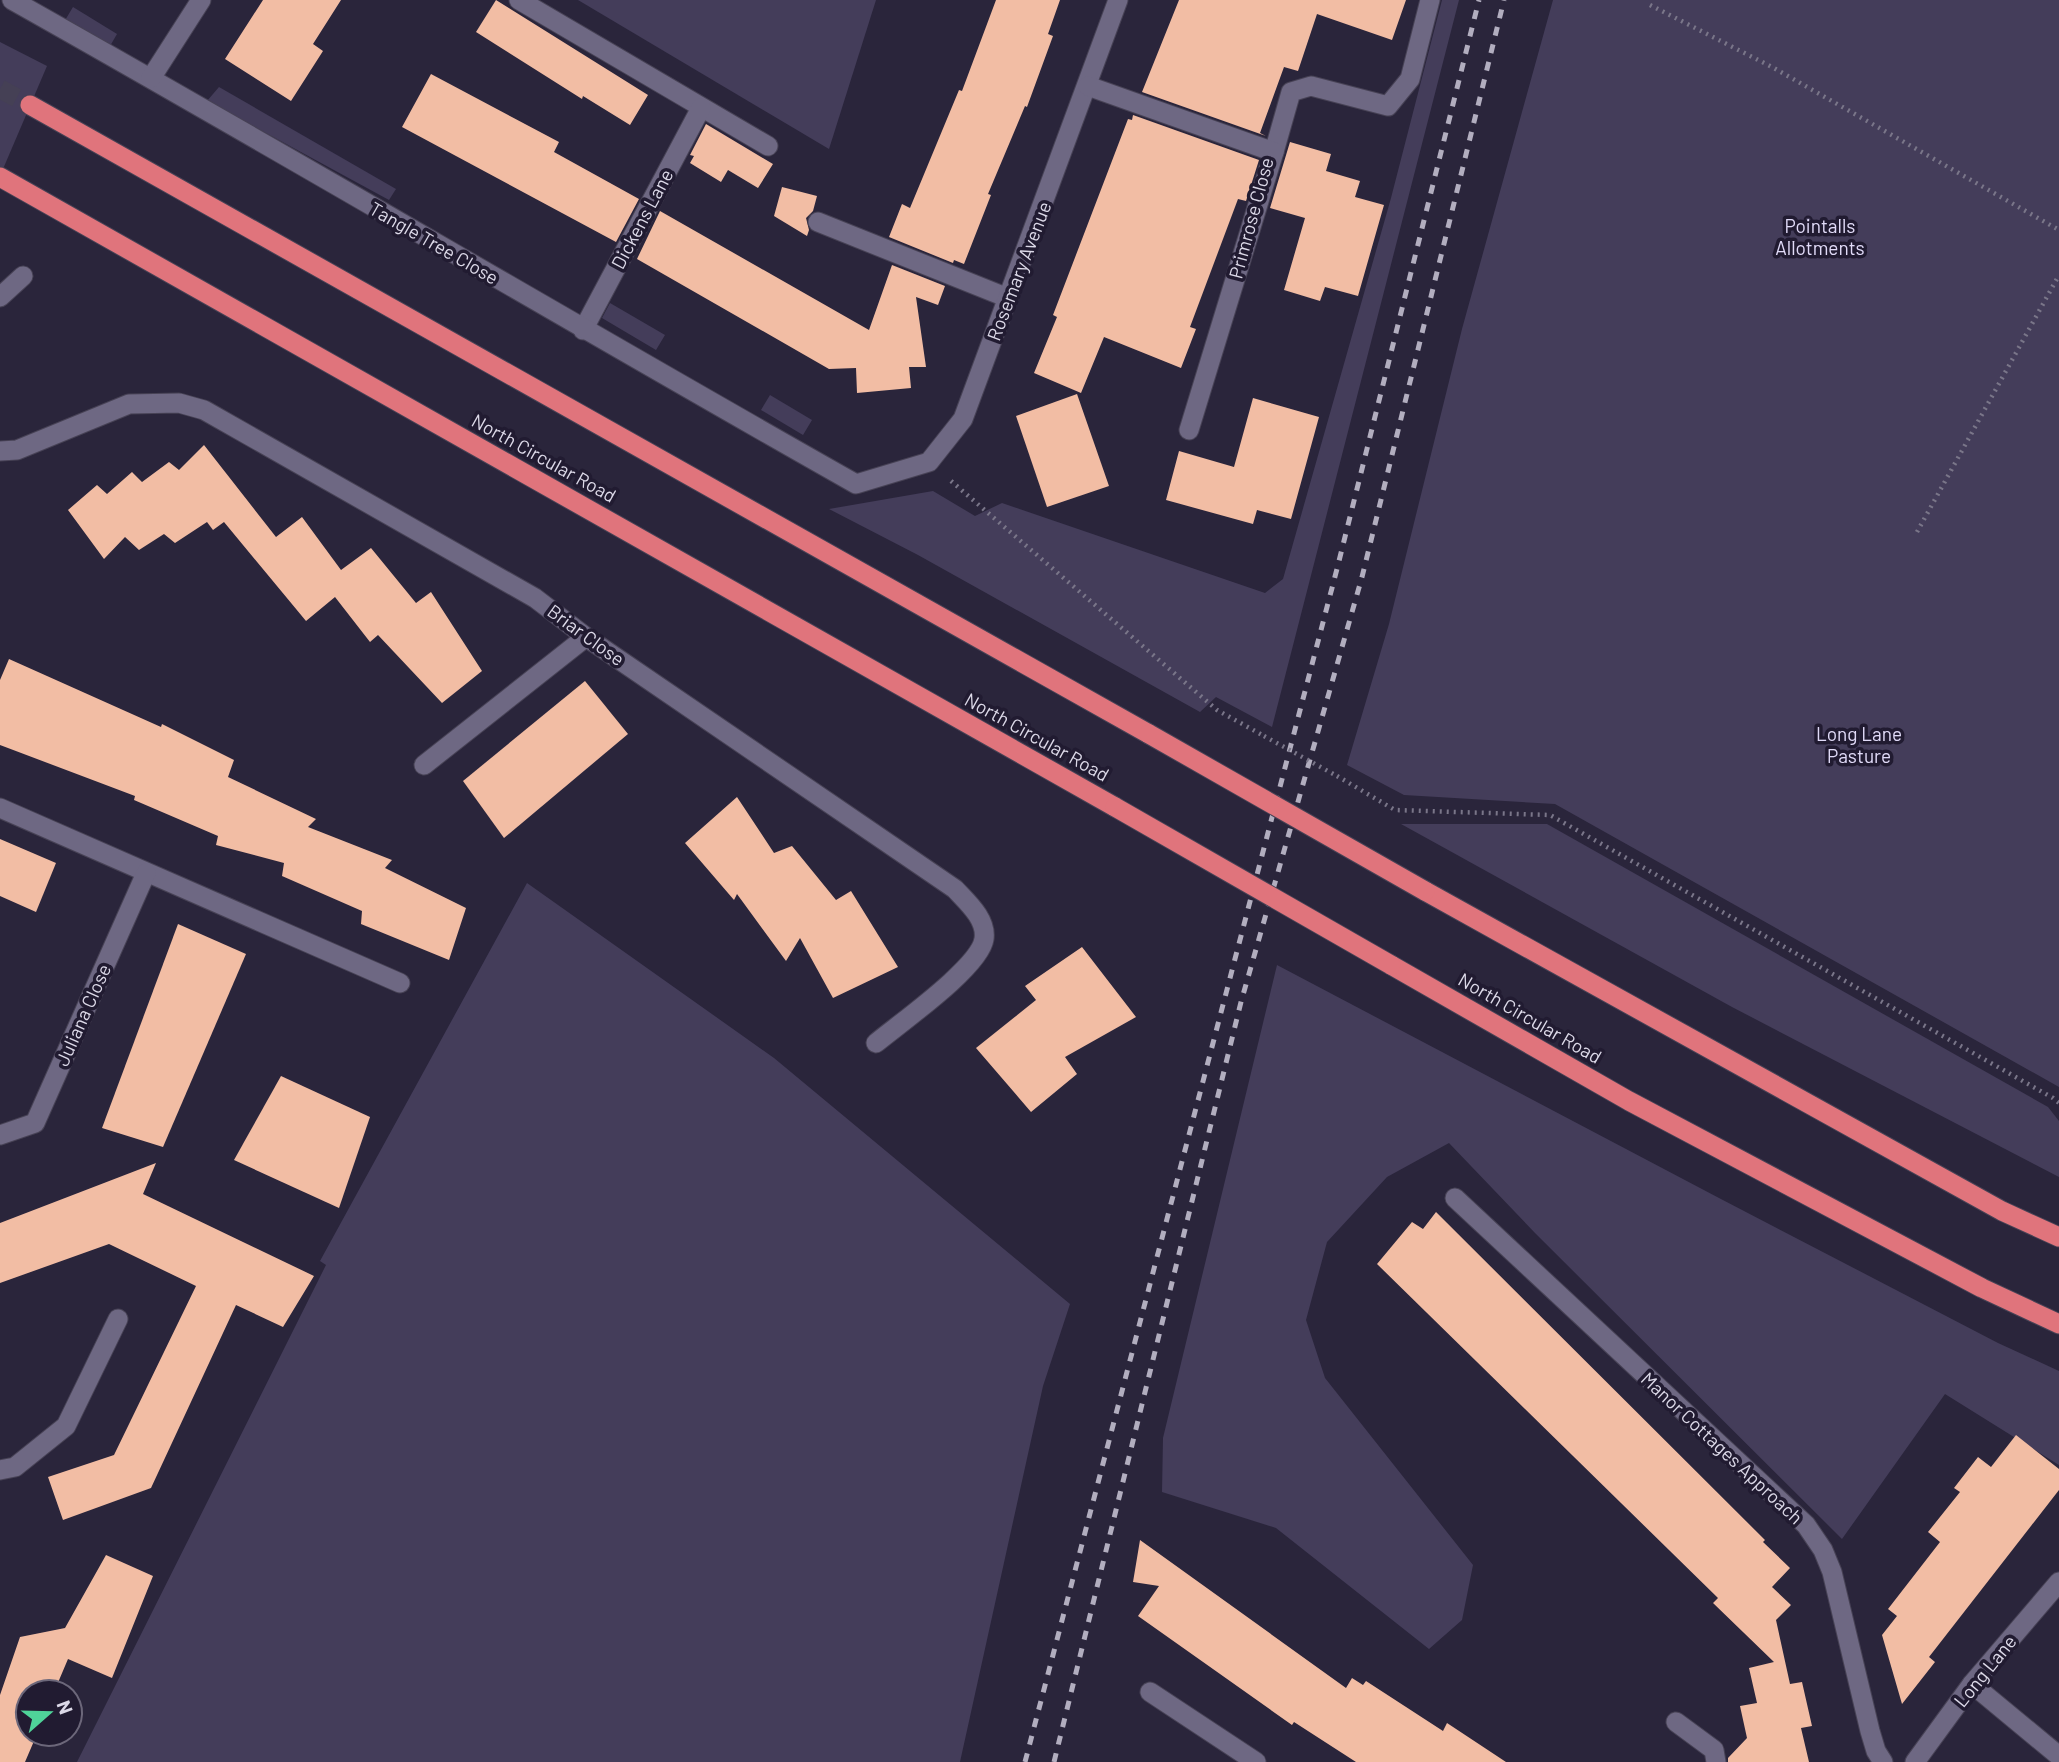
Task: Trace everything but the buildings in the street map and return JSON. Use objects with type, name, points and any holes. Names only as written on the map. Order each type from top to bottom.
[{"type":"highway","points":[[30,105],[1681,1035],[2002,1211],[2059,1237]]},
{"type":"highway","name":"North Circular Road","points":[[0,177],[1115,807],[1629,1101],[1982,1288],[2059,1324]]},
{"type":"street","name":"Tangle Tree Close","points":[[12,0],[583,330],[856,484]]},
{"type":"street","points":[[151,78],[201,0]]},
{"type":"street","points":[[519,0],[768,146]]},
{"type":"street","name":"Rosemary Avenue","points":[[856,484],[929,462],[963,418],[1118,0]]},
{"type":"street","points":[[1274,152],[1291,92],[1311,86],[1388,106],[1410,79],[1430,0]]},
{"type":"street","name":"Primrose Close","points":[[1088,86],[1274,152],[1189,430]]},
{"type":"street","name":"Dickens Lane","points":[[583,330],[701,107]]},
{"type":"street","points":[[818,222],[1009,299]]},
{"type":"street","points":[[0,297],[23,276]]},
{"type":"street","name":"Briar Close","points":[[0,451],[17,450],[129,404],[179,403],[204,410],[536,598],[586,637],[955,889],[974,909],[982,924],[984,940],[970,965],[876,1042]]},
{"type":"street","points":[[424,765],[586,637]]},
{"type":"street","points":[[0,808],[400,983]]},
{"type":"street","name":"Juliana Close","points":[[0,1135],[35,1123],[146,873]]},
{"type":"street","name":"Manor Cottages Approach","points":[[1455,1198],[1806,1525],[1823,1550],[1832,1572],[1870,1731],[1876,1751],[1883,1762]]},
{"type":"street","points":[[0,1470],[15,1467],[66,1426],[118,1319]]},
{"type":"street","name":"Long Lane","points":[[1915,1762],[1972,1684],[2059,1582]]},
{"type":"street","points":[[1972,1684],[2059,1756]]},
{"type":"street","points":[[1150,1692],[1256,1762]]},
{"type":"street","points":[[1676,1722],[1714,1750],[1716,1762]]},
{"type":"path","points":[[1650,5],[1772,67],[2059,230]]},
{"type":"path","points":[[1917,532],[2059,275]]},
{"type":"path","points":[[956,485],[1217,710],[1395,810],[1550,815],[2059,1103]]},
{"type":"green space","points":[[578,0],[876,0],[829,149]]},
{"type":"green space","points":[[1442,0],[1459,0],[1272,727],[1216,697],[1200,712],[918,555],[829,509],[933,491],[975,516],[1002,503],[1265,593],[1283,579],[1391,198]]},
{"type":"green space","points":[[1553,0],[2059,0],[2059,1087],[1555,804],[1404,795],[1347,765],[1389,624],[1462,329]]},
{"type":"green space","points":[[73,7],[117,34],[106,53],[61,27]]},
{"type":"green space","points":[[0,42],[47,66],[0,176]]},
{"type":"green space","points":[[219,87],[396,189],[389,200],[207,101]]},
{"type":"green space","points":[[610,303],[665,335],[656,350],[602,318]]},
{"type":"green space","points":[[770,395],[812,420],[803,435],[761,410]]},
{"type":"green space","points":[[1401,824],[1547,824],[2048,1107],[2059,1121],[2059,1177],[1732,1007]]},
{"type":"green space","points":[[527,883],[774,1058],[1070,1304],[1043,1386],[960,1762],[77,1762],[326,1265],[320,1261]]},
{"type":"green space","points":[[1277,965],[1998,1343],[2059,1371],[2059,1465],[1945,1394],[1842,1539],[1535,1233],[1449,1143],[1387,1177],[1327,1242],[1306,1320],[1325,1378],[1473,1565],[1462,1620],[1429,1649],[1276,1528],[1162,1492],[1163,1438]]},
{"type":"tunnel","points":[[0,89],[30,105]]},
{"type":"railway","points":[[1025,1762],[1338,565],[1479,0]]},
{"type":"railway","points":[[1054,1762],[1241,1002],[1362,577],[1504,0]]},
{"type":"park label","name":"Pointalls Allotments","points":[[1820,237]]},
{"type":"park label","name":"Long Lane Pasture","points":[[1859,745]]}]
